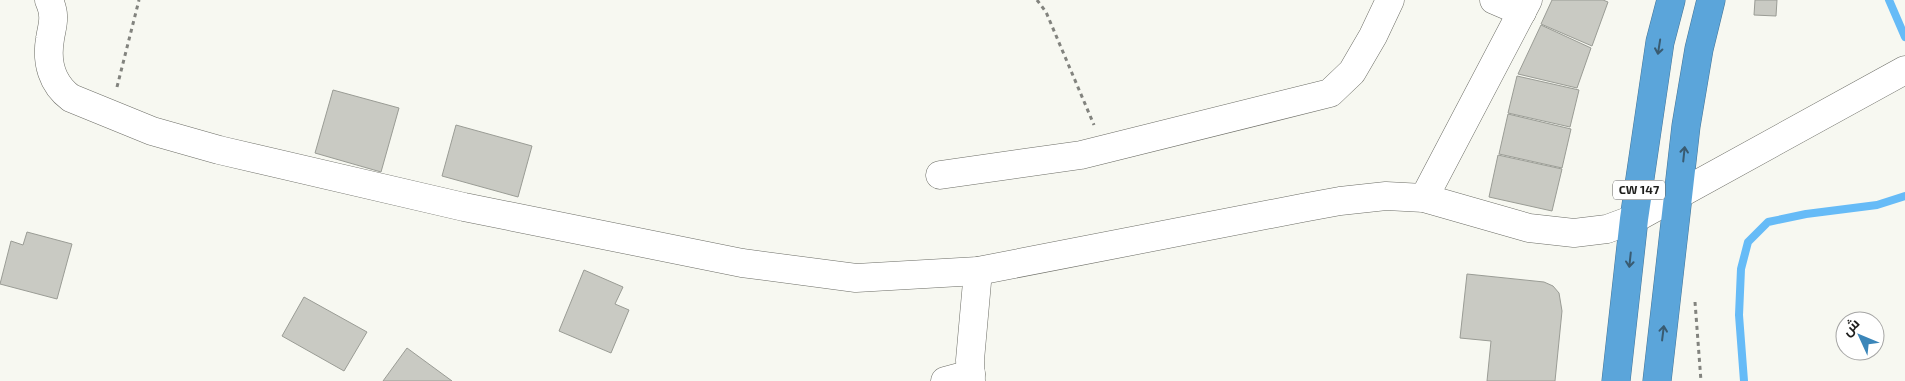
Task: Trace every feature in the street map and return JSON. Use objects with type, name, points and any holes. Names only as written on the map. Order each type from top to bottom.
[{"type":"highway","name":"CW 147","points":[[1616,381],[1634,219],[1660,42],[1671,0]]},
{"type":"highway","name":"CW 147","points":[[1657,381],[1680,193],[1686,126],[1699,49],[1711,0]]},
{"type":"street","points":[[49,0],[54,17],[48,51],[53,76],[57,85],[72,98],[152,131],[219,150],[464,206],[742,263],[856,278],[978,271],[1340,201],[1386,196],[1424,198],[1529,228],[1574,233],[1607,229],[1634,219],[1897,74]]},
{"type":"street","points":[[940,175],[1081,154],[1330,93],[1352,72],[1373,36],[1390,0]]},
{"type":"street","points":[[1424,198],[1525,6],[1494,0]]},
{"type":"street","points":[[945,381],[971,378],[970,360],[978,271]]},
{"type":"path","points":[[110,115],[139,0]]},
{"type":"path","points":[[1037,0],[1046,12],[1103,149]]},
{"type":"building","points":[[1552,0],[1603,0],[1608,2],[1592,46],[1541,24]]},
{"type":"building","points":[[1755,0],[1777,0],[1776,16],[1754,15]]},
{"type":"building","points":[[1541,25],[1591,48],[1577,88],[1518,74]]},
{"type":"building","points":[[1517,76],[1579,90],[1570,127],[1508,113]]},
{"type":"building","points":[[333,90],[399,108],[381,172],[315,153]]},
{"type":"building","points":[[1508,114],[1571,129],[1562,168],[1499,154]]},
{"type":"building","points":[[456,125],[532,146],[518,197],[442,176]]},
{"type":"building","points":[[1498,155],[1562,169],[1552,211],[1489,197]]},
{"type":"building","points":[[27,232],[72,244],[57,299],[0,284],[11,241],[23,245]]},
{"type":"building","points":[[584,270],[623,287],[615,304],[629,310],[611,353],[559,331]]},
{"type":"building","points":[[1467,274],[1544,282],[1553,286],[1559,293],[1562,311],[1555,381],[1487,381],[1491,341],[1460,338]]},
{"type":"building","points":[[304,297],[367,332],[344,371],[282,336]]},
{"type":"building","points":[[407,348],[452,381],[383,381]]},
{"type":"waterway","points":[[1889,0],[1905,37]]},
{"type":"waterway","points":[[1744,381],[1739,315],[1741,269],[1748,242],[1768,222],[1806,214],[1877,205],[1905,196]]}]
